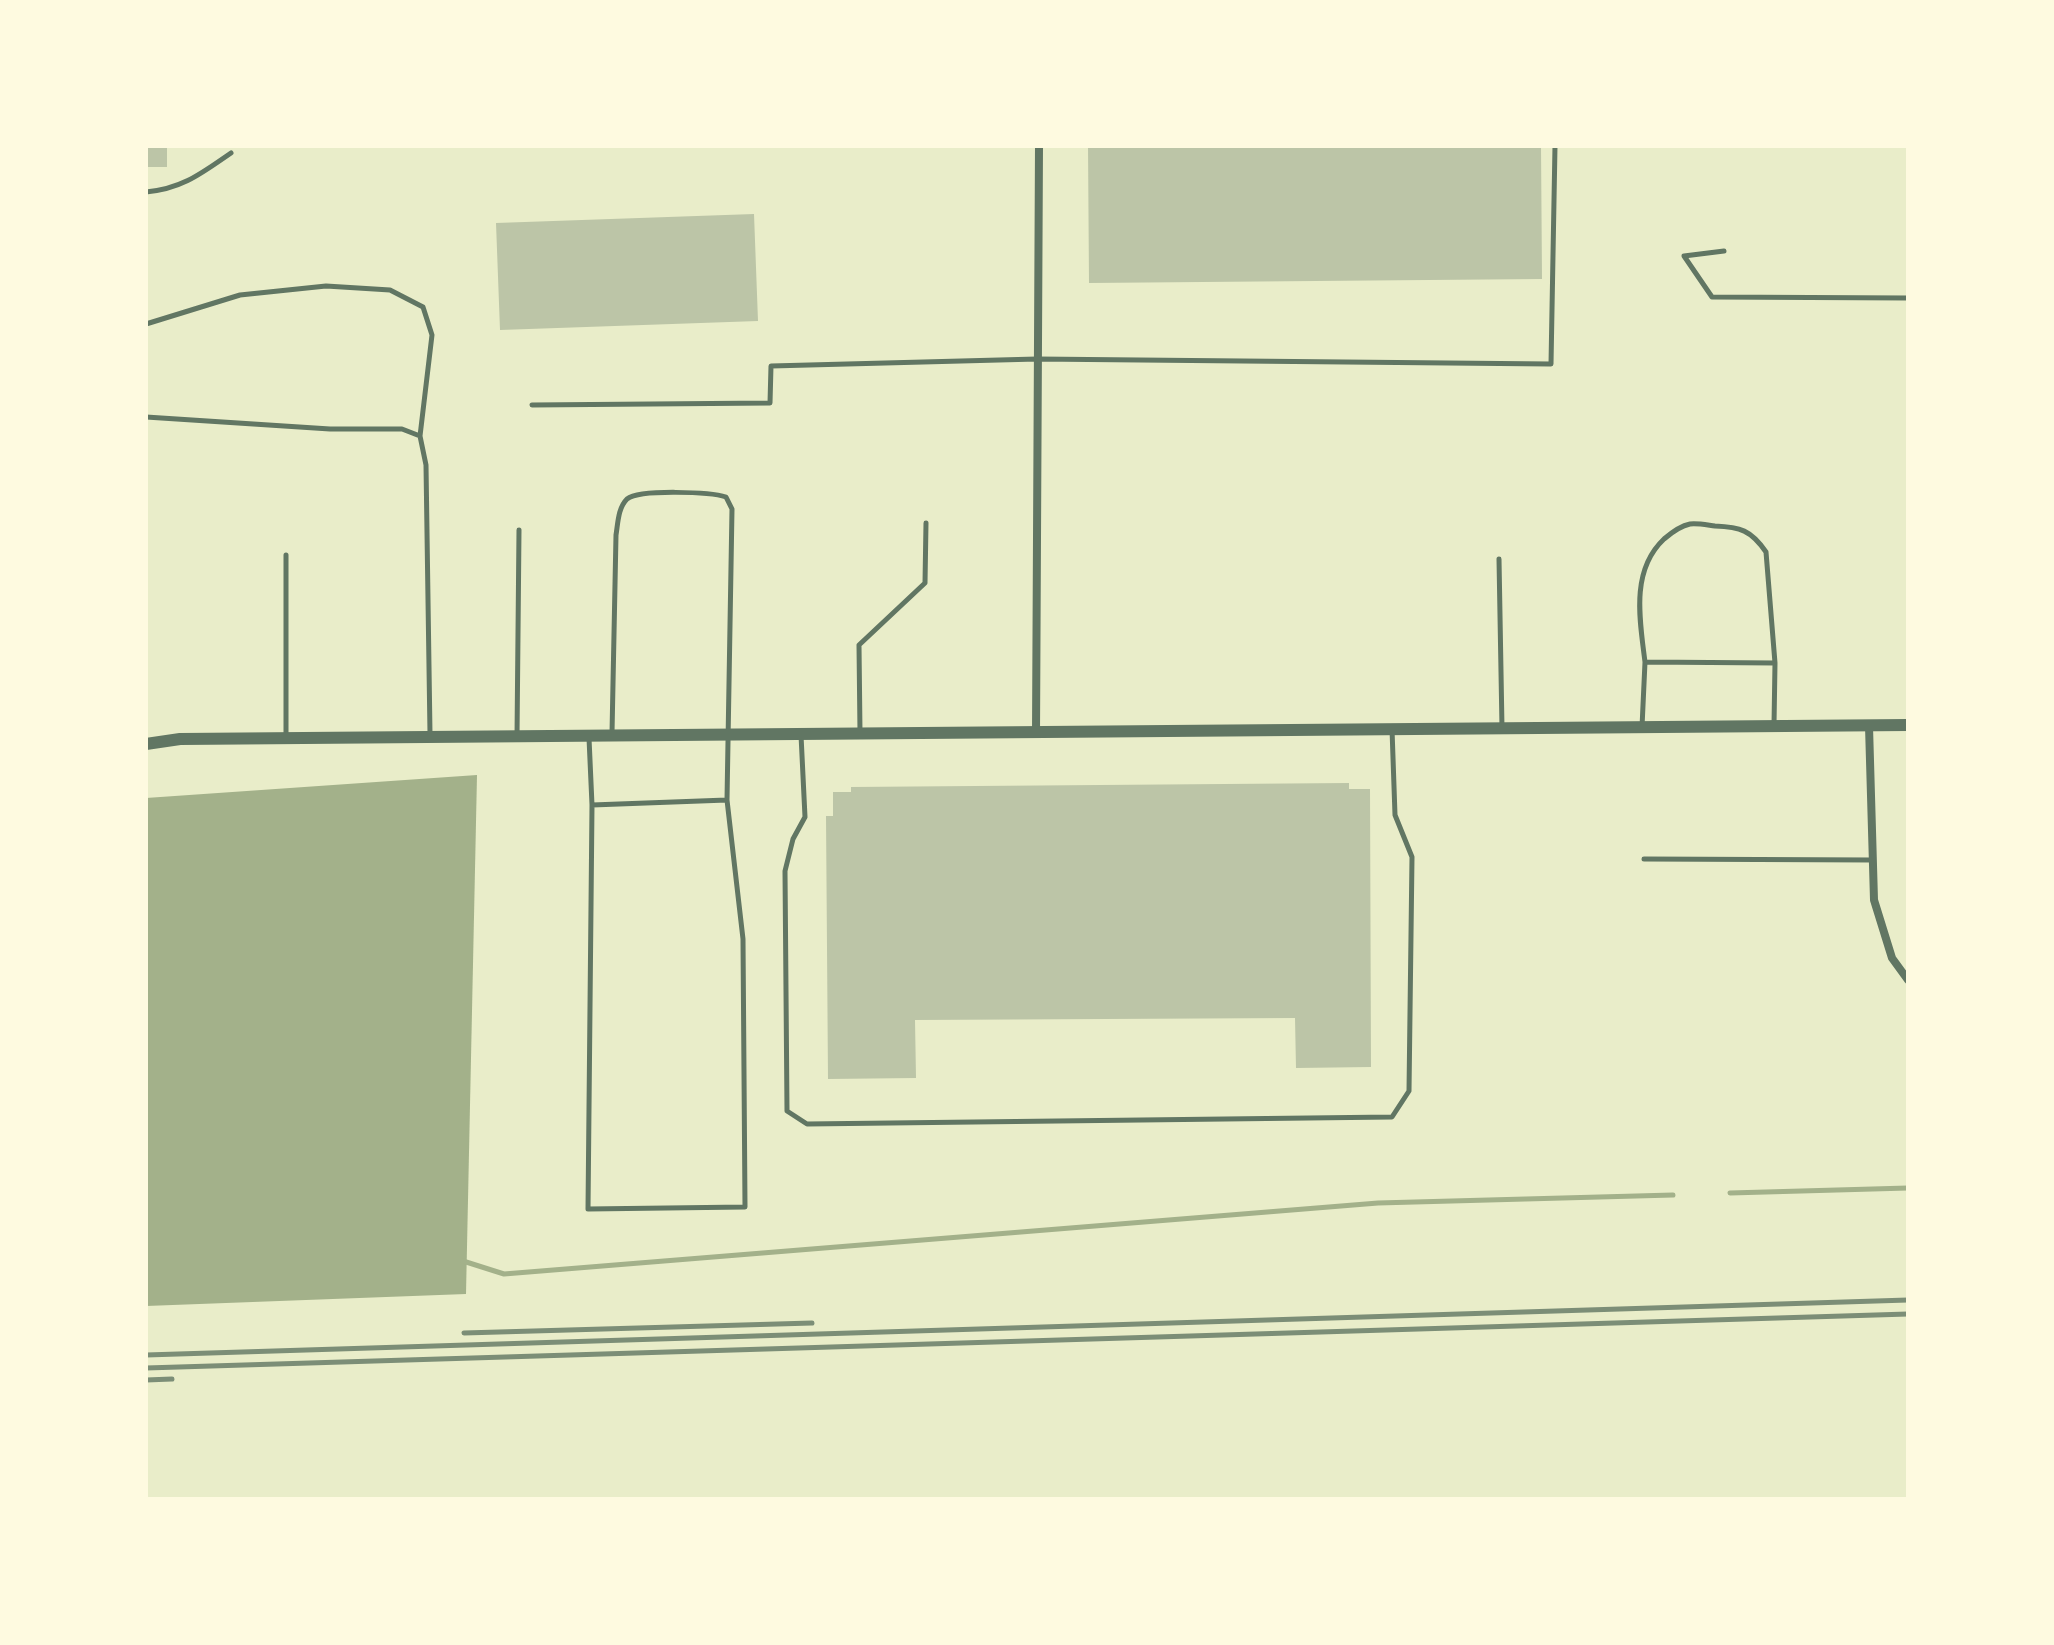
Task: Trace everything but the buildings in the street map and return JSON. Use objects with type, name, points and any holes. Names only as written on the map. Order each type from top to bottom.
[{"type":"street","points":[[1036,732],[1039,146]]},
{"type":"street","points":[[146,744],[180,739],[612,738],[1908,725]]},
{"type":"street","points":[[1869,726],[1874,900],[1883,937],[1892,958],[1908,980]]},
{"type":"lane","points":[[532,405],[770,403],[771,366],[1037,359],[1551,364],[1555,146]]},
{"type":"lane","points":[[146,192],[170,190],[231,153]]},
{"type":"lane","points":[[1724,251],[1684,256],[1712,297],[1908,298]]},
{"type":"lane","points":[[146,324],[240,295],[326,286],[390,290],[423,307],[432,335],[420,436],[426,465],[430,738]]},
{"type":"lane","points":[[146,417],[330,429],[402,429],[420,436]]},
{"type":"lane","points":[[589,738],[592,805],[588,1209],[745,1207],[743,939],[727,800],[731,503],[726,497],[635,496],[628,499],[618,517],[613,608],[612,738]]},
{"type":"lane","points":[[860,734],[859,645],[925,583],[926,523]]},
{"type":"lane","points":[[1642,727],[1645,662],[1639,611],[1643,569],[1654,548],[1673,531],[1690,524],[1736,527],[1756,537],[1766,552],[1775,663],[1774,726]]},
{"type":"lane","points":[[517,738],[519,530]]},
{"type":"lane","points":[[286,555],[286,739]]},
{"type":"lane","points":[[1499,559],[1502,729]]},
{"type":"lane","points":[[1645,662],[1775,663]]},
{"type":"lane","points":[[801,734],[805,817],[793,839],[785,871],[787,1111],[807,1124],[1392,1117],[1409,1091],[1412,857],[1395,815],[1392,729]]},
{"type":"lane","points":[[592,805],[727,800]]},
{"type":"lane","points":[[1644,859],[1873,860]]},
{"type":"shaded area","points":[[477,775],[466,1294],[146,1306],[146,798]]},
{"type":"waterway","points":[[1730,1193],[1908,1188]]},
{"type":"waterway","points":[[463,1261],[504,1274],[1378,1203],[1673,1195]]},
{"type":"railway","points":[[146,1355],[1908,1300]]},
{"type":"railway","points":[[146,1368],[1908,1314]]},
{"type":"railway","points":[[464,1333],[812,1323]]},
{"type":"railway","points":[[146,1380],[172,1379]]}]
